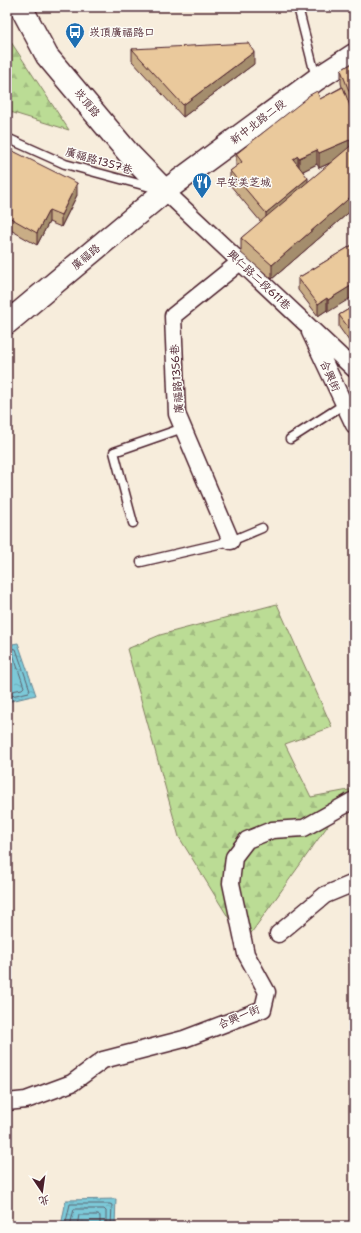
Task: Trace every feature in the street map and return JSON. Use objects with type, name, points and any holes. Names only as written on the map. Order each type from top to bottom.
[{"type":"street","name":"崁頂路","points":[[21,7],[47,56],[130,154],[165,191]]},
{"type":"street","name":"新中北路二段","points":[[165,191],[316,78],[354,55]]},
{"type":"street","name":"興仁路二段611巷","points":[[165,191],[354,369]]},
{"type":"street","name":"廣福路","points":[[7,322],[165,191]]},
{"type":"street","name":"廣福路1356巷","points":[[231,541],[177,414],[173,316],[240,262]]},
{"type":"street","name":"合興街","points":[[307,325],[343,405],[354,425]]},
{"type":"street","name":"合興一街","points":[[7,1102],[26,1100],[72,1083],[103,1060],[184,1039],[263,1009],[267,992],[246,954],[236,912],[231,883],[234,858],[247,840],[272,830],[304,828],[354,800]]},
{"type":"street","points":[[278,934],[325,895],[354,883]]},
{"type":"lane","points":[[298,7],[316,78]]},
{"type":"lane","name":"廣福路1357巷","points":[[7,138],[65,164],[165,191]]},
{"type":"lane","points":[[290,438],[343,405]]},
{"type":"lane","points":[[133,522],[114,452],[183,428]]},
{"type":"lane","points":[[141,562],[231,541],[262,528]]},
{"type":"green space","points":[[7,36],[69,130],[7,111]]},
{"type":"green space","points":[[277,604],[332,727],[285,744],[311,797],[354,789],[244,943],[179,837],[127,649],[160,635]]},
{"type":"water","points":[[18,643],[36,695],[7,702],[7,645]]},
{"type":"water","points":[[116,1199],[115,1226],[61,1226],[66,1200]]},
{"type":"building","points":[[248,43],[254,52],[183,105],[132,49]]},
{"type":"building","points":[[354,62],[354,104],[341,70]]},
{"type":"building","points":[[343,87],[354,117],[354,138],[319,153],[317,150],[293,159],[308,178],[266,213],[230,171],[242,162],[236,154],[308,96],[317,91],[320,99]]},
{"type":"building","points":[[7,128],[11,129],[7,140]]},
{"type":"building","points":[[354,143],[354,194],[272,265],[241,238]]},
{"type":"building","points":[[7,148],[77,183],[61,215],[49,210],[37,233],[7,216]]},
{"type":"building","points":[[354,244],[354,284],[328,300],[327,298],[318,304],[298,278]]},
{"type":"building","points":[[354,306],[354,335],[339,315]]},
{"type":"place","name":"崁頂廣福路口","points":[[75,49]]},
{"type":"place","name":"早安美芝城","points":[[202,199]]}]
